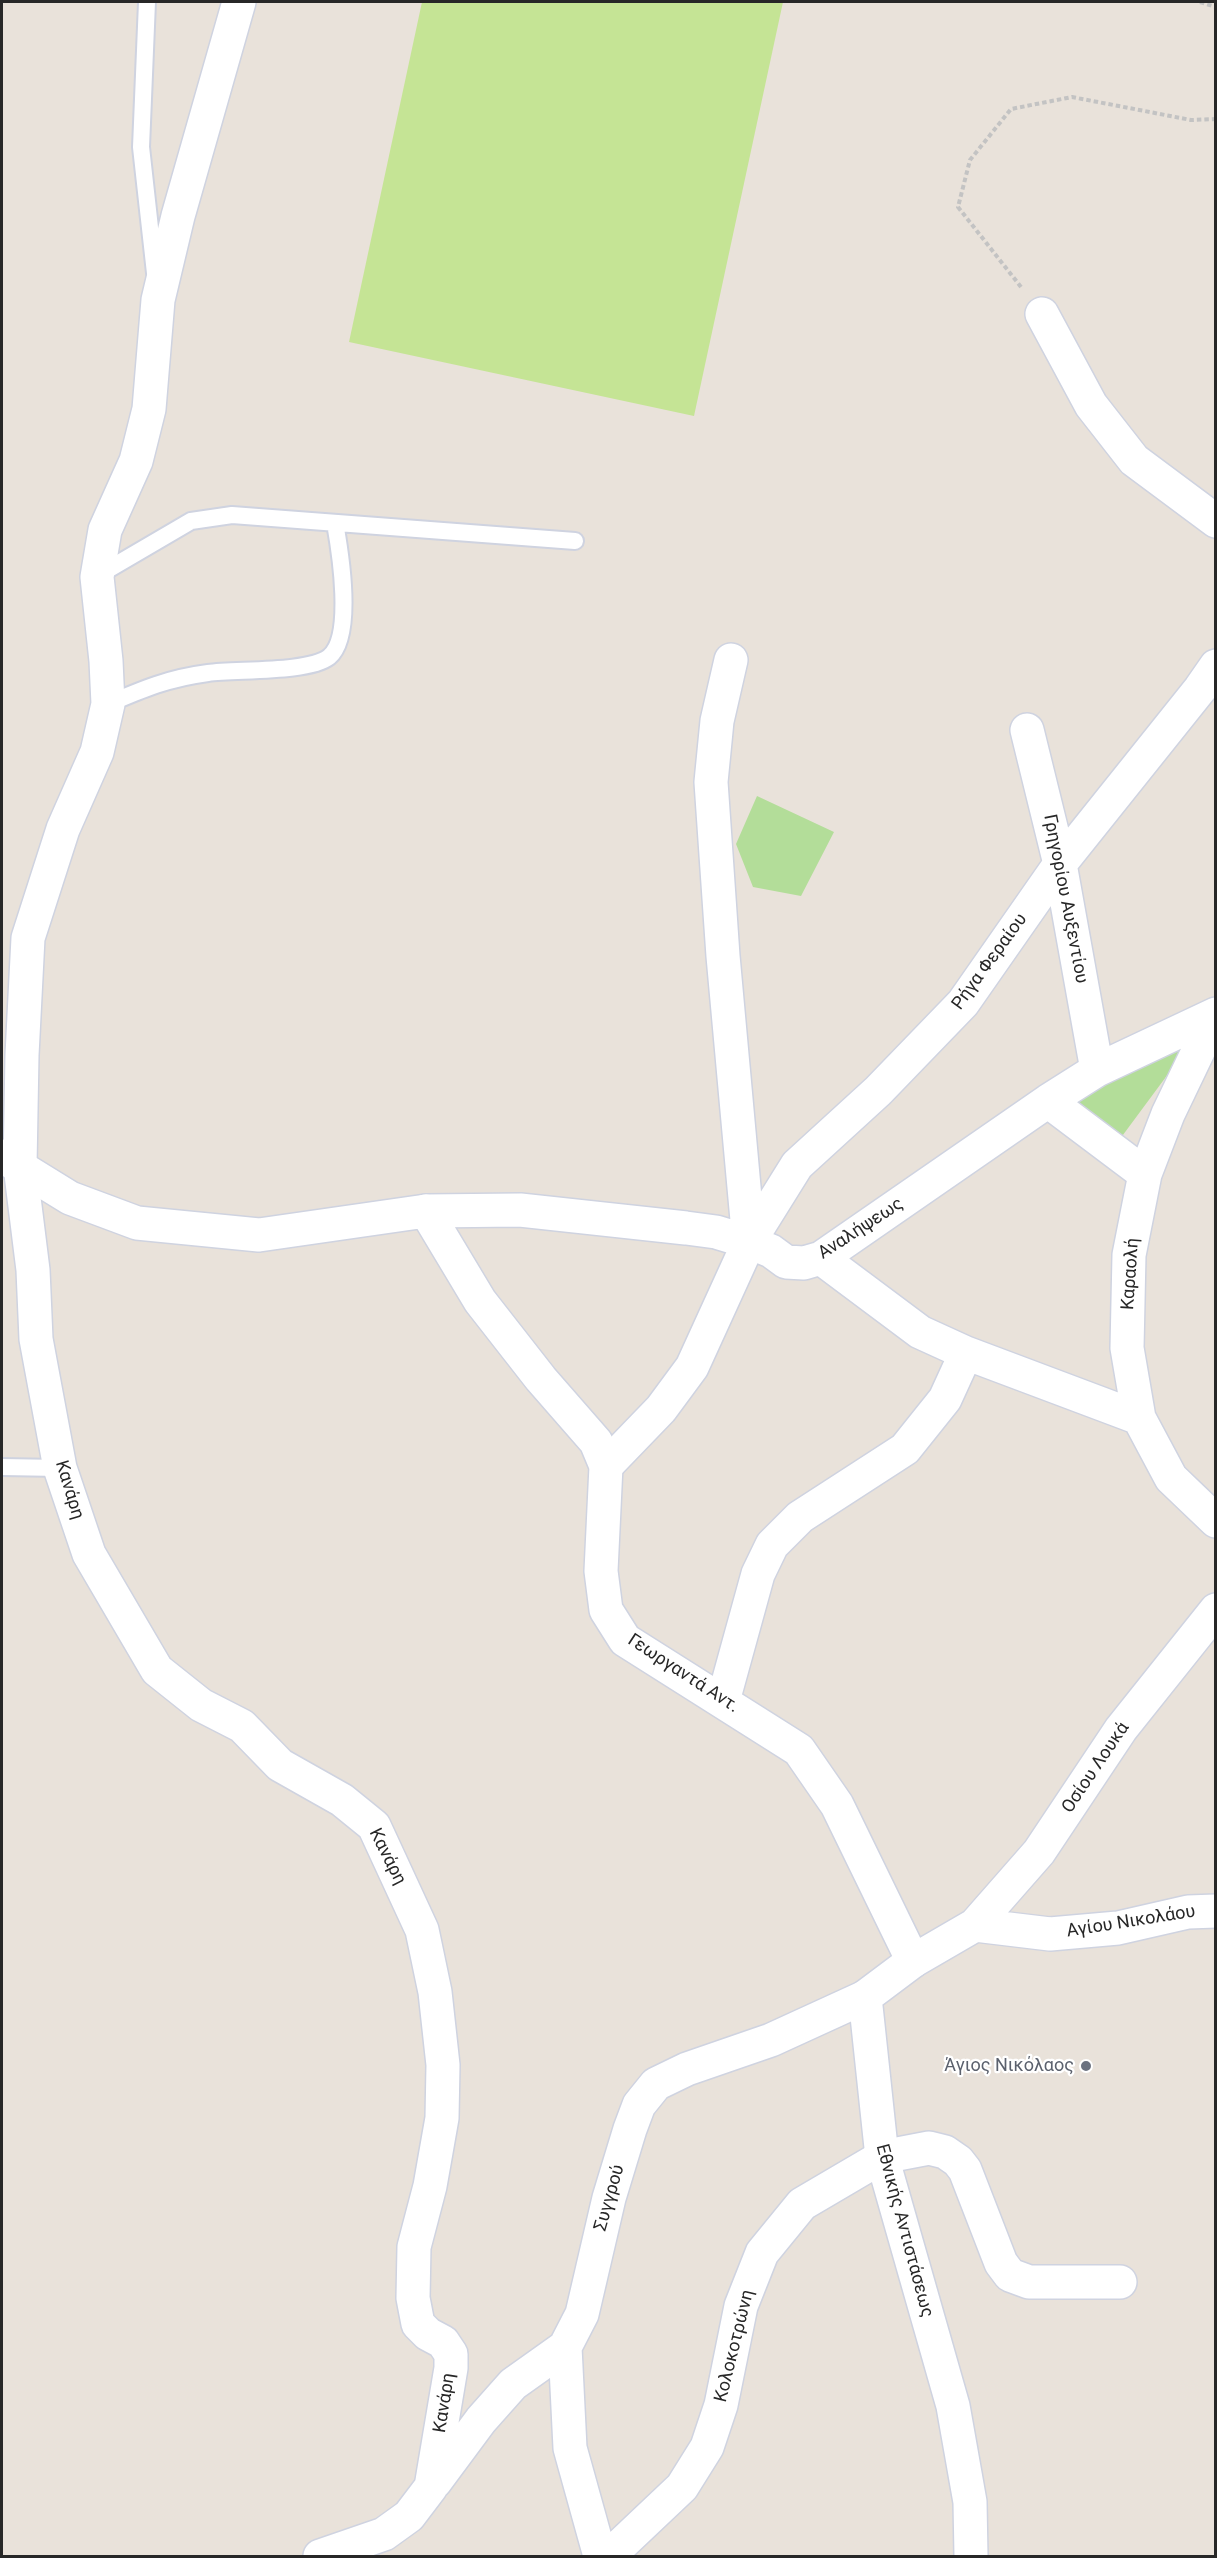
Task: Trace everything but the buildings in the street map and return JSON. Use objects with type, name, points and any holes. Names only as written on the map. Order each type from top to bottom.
[{"type":"street","name":"Κανάρη","points":[[239,2],[178,216],[158,300],[149,409],[136,461],[105,530],[97,577],[108,704],[97,752],[63,829],[28,938],[22,1055],[11,1161],[33,1270],[36,1339],[60,1468],[89,1554],[157,1670],[201,1705],[242,1726],[280,1766],[342,1800],[374,1826],[422,1930],[435,1992],[443,2065],[442,2118],[430,2186],[414,2247],[413,2298],[418,2324],[428,2334],[443,2342],[451,2354],[451,2368],[431,2487],[410,2516],[384,2534],[320,2556]]},
{"type":"street","points":[[1042,314],[1091,405],[1134,460],[1215,521]]},
{"type":"street","points":[[730,660],[717,721],[711,782],[723,956],[749,1242]]},
{"type":"street","name":"Ρήγα Φεραίου","points":[[606,1466],[661,1409],[692,1366],[749,1242],[797,1165],[878,1091],[963,1003],[1060,864],[1179,716],[1215,666]]},
{"type":"street","name":"Γρηγορίου Αυξεντίου","points":[[1027,729],[1060,864],[1096,1070]]},
{"type":"street","name":"Αναλήψεως","points":[[11,1161],[70,1198],[137,1223],[259,1235],[426,1211],[520,1210],[716,1232],[771,1251],[786,1262],[804,1263],[821,1258],[1096,1070],[1215,1014]]},
{"type":"street","name":"Καραολή","points":[[1215,1014],[1172,1106],[1145,1174],[1129,1267],[1127,1348],[1139,1418],[1171,1478],[1215,1521]]},
{"type":"street","points":[[1048,1101],[1145,1174]]},
{"type":"street","name":"Γεωργαντά Αντ.","points":[[426,1211],[480,1301],[541,1379],[596,1442],[606,1466],[601,1571],[606,1610],[625,1640],[799,1750],[837,1805],[913,1961]]},
{"type":"street","points":[[821,1258],[920,1332],[966,1353],[1139,1418]]},
{"type":"street","points":[[723,1701],[758,1574],[772,1545],[800,1517],[905,1449],[945,1400],[966,1353]]},
{"type":"street","name":"Οσίου Λουκά","points":[[975,1925],[1039,1852],[1121,1729],[1215,1610]]},
{"type":"street","name":"Αγίου Νικολάου","points":[[975,1925],[1050,1934],[1118,1928],[1188,1912],[1215,1911]]},
{"type":"street","points":[[865,1997],[913,1961],[975,1925]]},
{"type":"street","name":"Συγγρού","points":[[431,2487],[481,2420],[513,2384],[564,2347],[582,2314],[609,2199],[630,2129],[639,2104],[656,2084],[687,2069],[771,2040],[865,1997]]},
{"type":"street","name":"Εθνικής Αντιστάσεως","points":[[865,1997],[882,2157],[953,2406],[970,2502],[971,2556]]},
{"type":"street","name":"Κολοκοτρώνη","points":[[609,2556],[682,2487],[707,2447],[721,2405],[741,2306],[762,2253],[802,2204],[882,2157],[929,2148],[945,2152],[958,2161],[965,2170],[1001,2263],[1010,2275],[1029,2282],[1120,2282]]},
{"type":"street","points":[[564,2347],[570,2448],[600,2556]]},
{"type":"lane","points":[[147,2],[141,147],[158,300]]},
{"type":"lane","points":[[97,577],[191,521],[232,515],[575,541]]},
{"type":"lane","points":[[108,704],[159,682],[208,673],[312,665],[331,656],[341,635],[344,610],[340,548],[335,523]]},
{"type":"lane","points":[[2,1467],[60,1468]]},
{"type":"path","points":[[1200,2],[1215,7]]},
{"type":"path","points":[[1042,314],[958,207],[970,160],[1011,109],[1072,97],[1191,120],[1215,119]]},
{"type":"green space","points":[[422,2],[783,2],[694,416],[349,342]]},
{"type":"green space","points":[[757,796],[834,832],[801,896],[753,887],[736,844]]},
{"type":"green space","points":[[1194,1039],[1117,1143],[1073,1098]]},
{"type":"place","name":"Άγιος Νικόλαος","points":[[1086,2066]]}]
